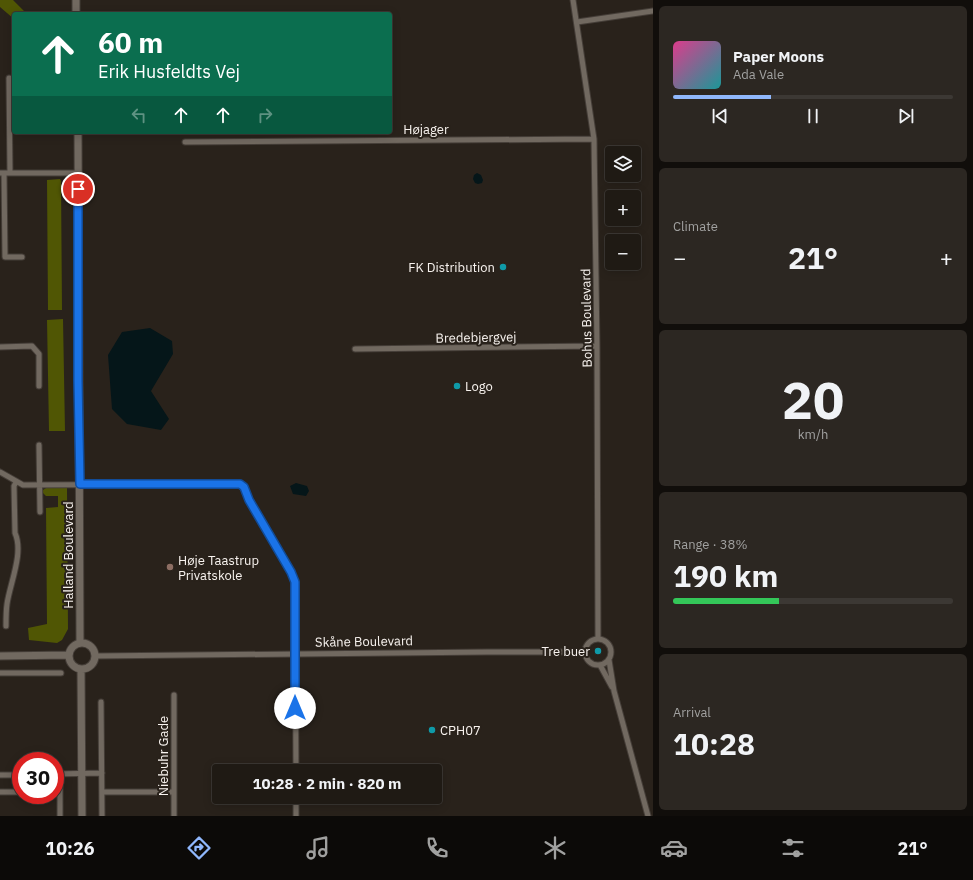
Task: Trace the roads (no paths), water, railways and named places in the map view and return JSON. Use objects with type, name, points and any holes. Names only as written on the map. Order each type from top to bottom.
[{"type":"street","points":[[76,0],[76,12]]},
{"type":"street","name":"Bohus Boulevard","points":[[573,0],[594,139],[597,346],[598,638]]},
{"type":"street","points":[[577,22],[653,10]]},
{"type":"street","points":[[9,78],[5,173],[5,257],[22,257]]},
{"type":"street","name":"Halland Boulevard","points":[[78,134],[80,643]]},
{"type":"street","name":"Højager","points":[[185,142],[594,139]]},
{"type":"street","points":[[5,173],[78,173]]},
{"type":"street","points":[[0,347],[32,346],[39,354],[39,386]]},
{"type":"street","name":"Bredebjergvej","points":[[355,349],[597,346]]},
{"type":"street","points":[[39,445],[40,512]]},
{"type":"street","points":[[0,472],[23,485],[240,484],[244,487],[249,500],[295,582],[296,764]]},
{"type":"street","points":[[6,626],[6,606],[18,552],[18,540],[15,534],[14,486],[16,482]]},
{"type":"street","points":[[600,665],[609,660],[612,654],[611,647],[606,641],[598,638],[587,644],[585,652],[587,660],[600,665],[614,691]]},
{"type":"street","points":[[80,643],[90,646],[94,651],[95,656],[92,664],[81,669],[76,668],[72,664],[69,655],[72,647],[80,643]]},
{"type":"street","name":"Skåne Boulevard","points":[[95,656],[585,652]]},
{"type":"street","points":[[0,656],[69,655]]},
{"type":"street","points":[[609,660],[614,691],[648,816]]},
{"type":"street","points":[[81,669],[82,816]]},
{"type":"street","points":[[0,673],[61,673]]},
{"type":"street","name":"Niebuhr Gade","points":[[174,695],[174,816]]},
{"type":"street","points":[[101,702],[102,816]]},
{"type":"street","points":[[0,775],[12,774]]},
{"type":"street","points":[[64,774],[102,774]]},
{"type":"street","points":[[0,792],[12,792]]},
{"type":"street","points":[[102,792],[174,792]]},
{"type":"street","points":[[58,804],[60,816]]},
{"type":"street","points":[[296,804],[296,816]]},
{"type":"place","name":"FK Distribution","points":[[503,267]]},
{"type":"place","name":"Logo","points":[[457,386]]},
{"type":"place","name":"Høje Taastrup Privatskole","points":[[170,567]]},
{"type":"place","name":"Tre buer","points":[[598,651]]},
{"type":"place","name":"CPH07","points":[[432,730]]}]
